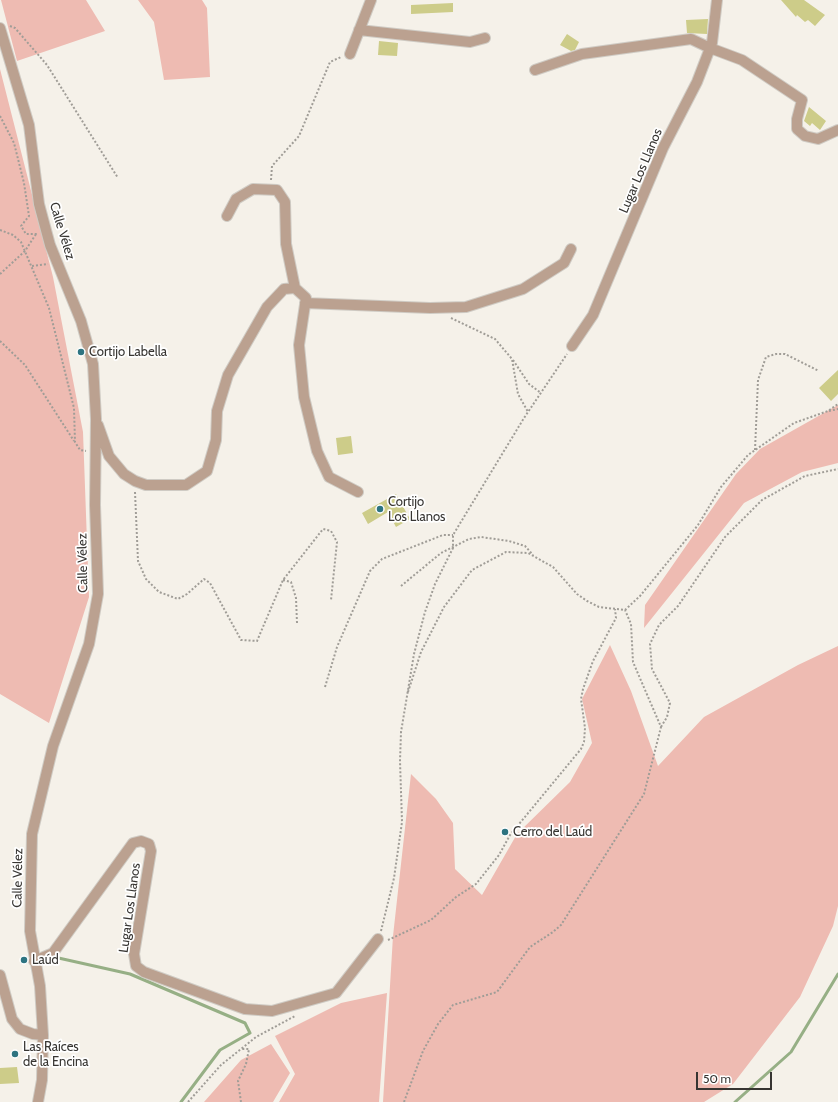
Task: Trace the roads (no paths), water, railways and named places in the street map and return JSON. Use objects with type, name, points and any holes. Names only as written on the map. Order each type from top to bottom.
[{"type":"street","points":[[350,54],[371,0]]},
{"type":"street","name":"Lugar Los Llanos","points":[[572,346],[593,315],[663,148],[697,82],[710,48],[717,0]]},
{"type":"street","name":"Calle Vélez","points":[[2,25],[29,125],[39,204],[47,234],[57,263],[81,321],[93,364],[96,420],[95,505],[98,594],[89,644],[53,746],[32,834],[30,931],[34,962],[40,986],[43,1035],[42,1080],[38,1102]]},
{"type":"street","points":[[359,30],[470,42],[485,38]]},
{"type":"street","points":[[535,70],[582,54],[691,39],[742,60],[802,100],[796,119],[797,129],[805,136],[818,140],[838,130]]},
{"type":"street","points":[[227,216],[236,199],[253,189],[276,190],[285,202],[286,244],[295,288],[306,298],[299,345],[304,397],[317,451],[329,477],[358,492]]},
{"type":"street","points":[[305,303],[430,308],[466,307],[523,289],[564,263],[571,249]]},
{"type":"street","points":[[96,420],[109,456],[124,474],[135,481],[146,485],[186,485],[207,471],[216,440],[217,411],[228,374],[267,307],[284,289],[295,288]]},
{"type":"street","name":"Lugar Los Llanos","points":[[34,962],[53,953],[133,843],[141,841],[149,844],[151,851],[134,954],[136,966],[144,972],[245,1009],[272,1011],[336,993],[378,939]]},
{"type":"street","points":[[0,975],[12,1019],[19,1033],[43,1035]]},
{"type":"waterway","points":[[54,957],[130,974],[245,1023],[250,1033],[220,1050],[181,1102]]},
{"type":"waterway","points":[[735,1102],[791,1052],[838,974]]},
{"type":"place","name":"Cortijo Labella","points":[[81,352]]},
{"type":"place","name":"Cortijo Los Llanos","points":[[380,509]]},
{"type":"place","name":"Cerro del Laúd","points":[[505,832]]},
{"type":"place","name":"Laúd","points":[[24,960]]},
{"type":"place","name":"Las Raíces de la Encina","points":[[15,1054]]}]
